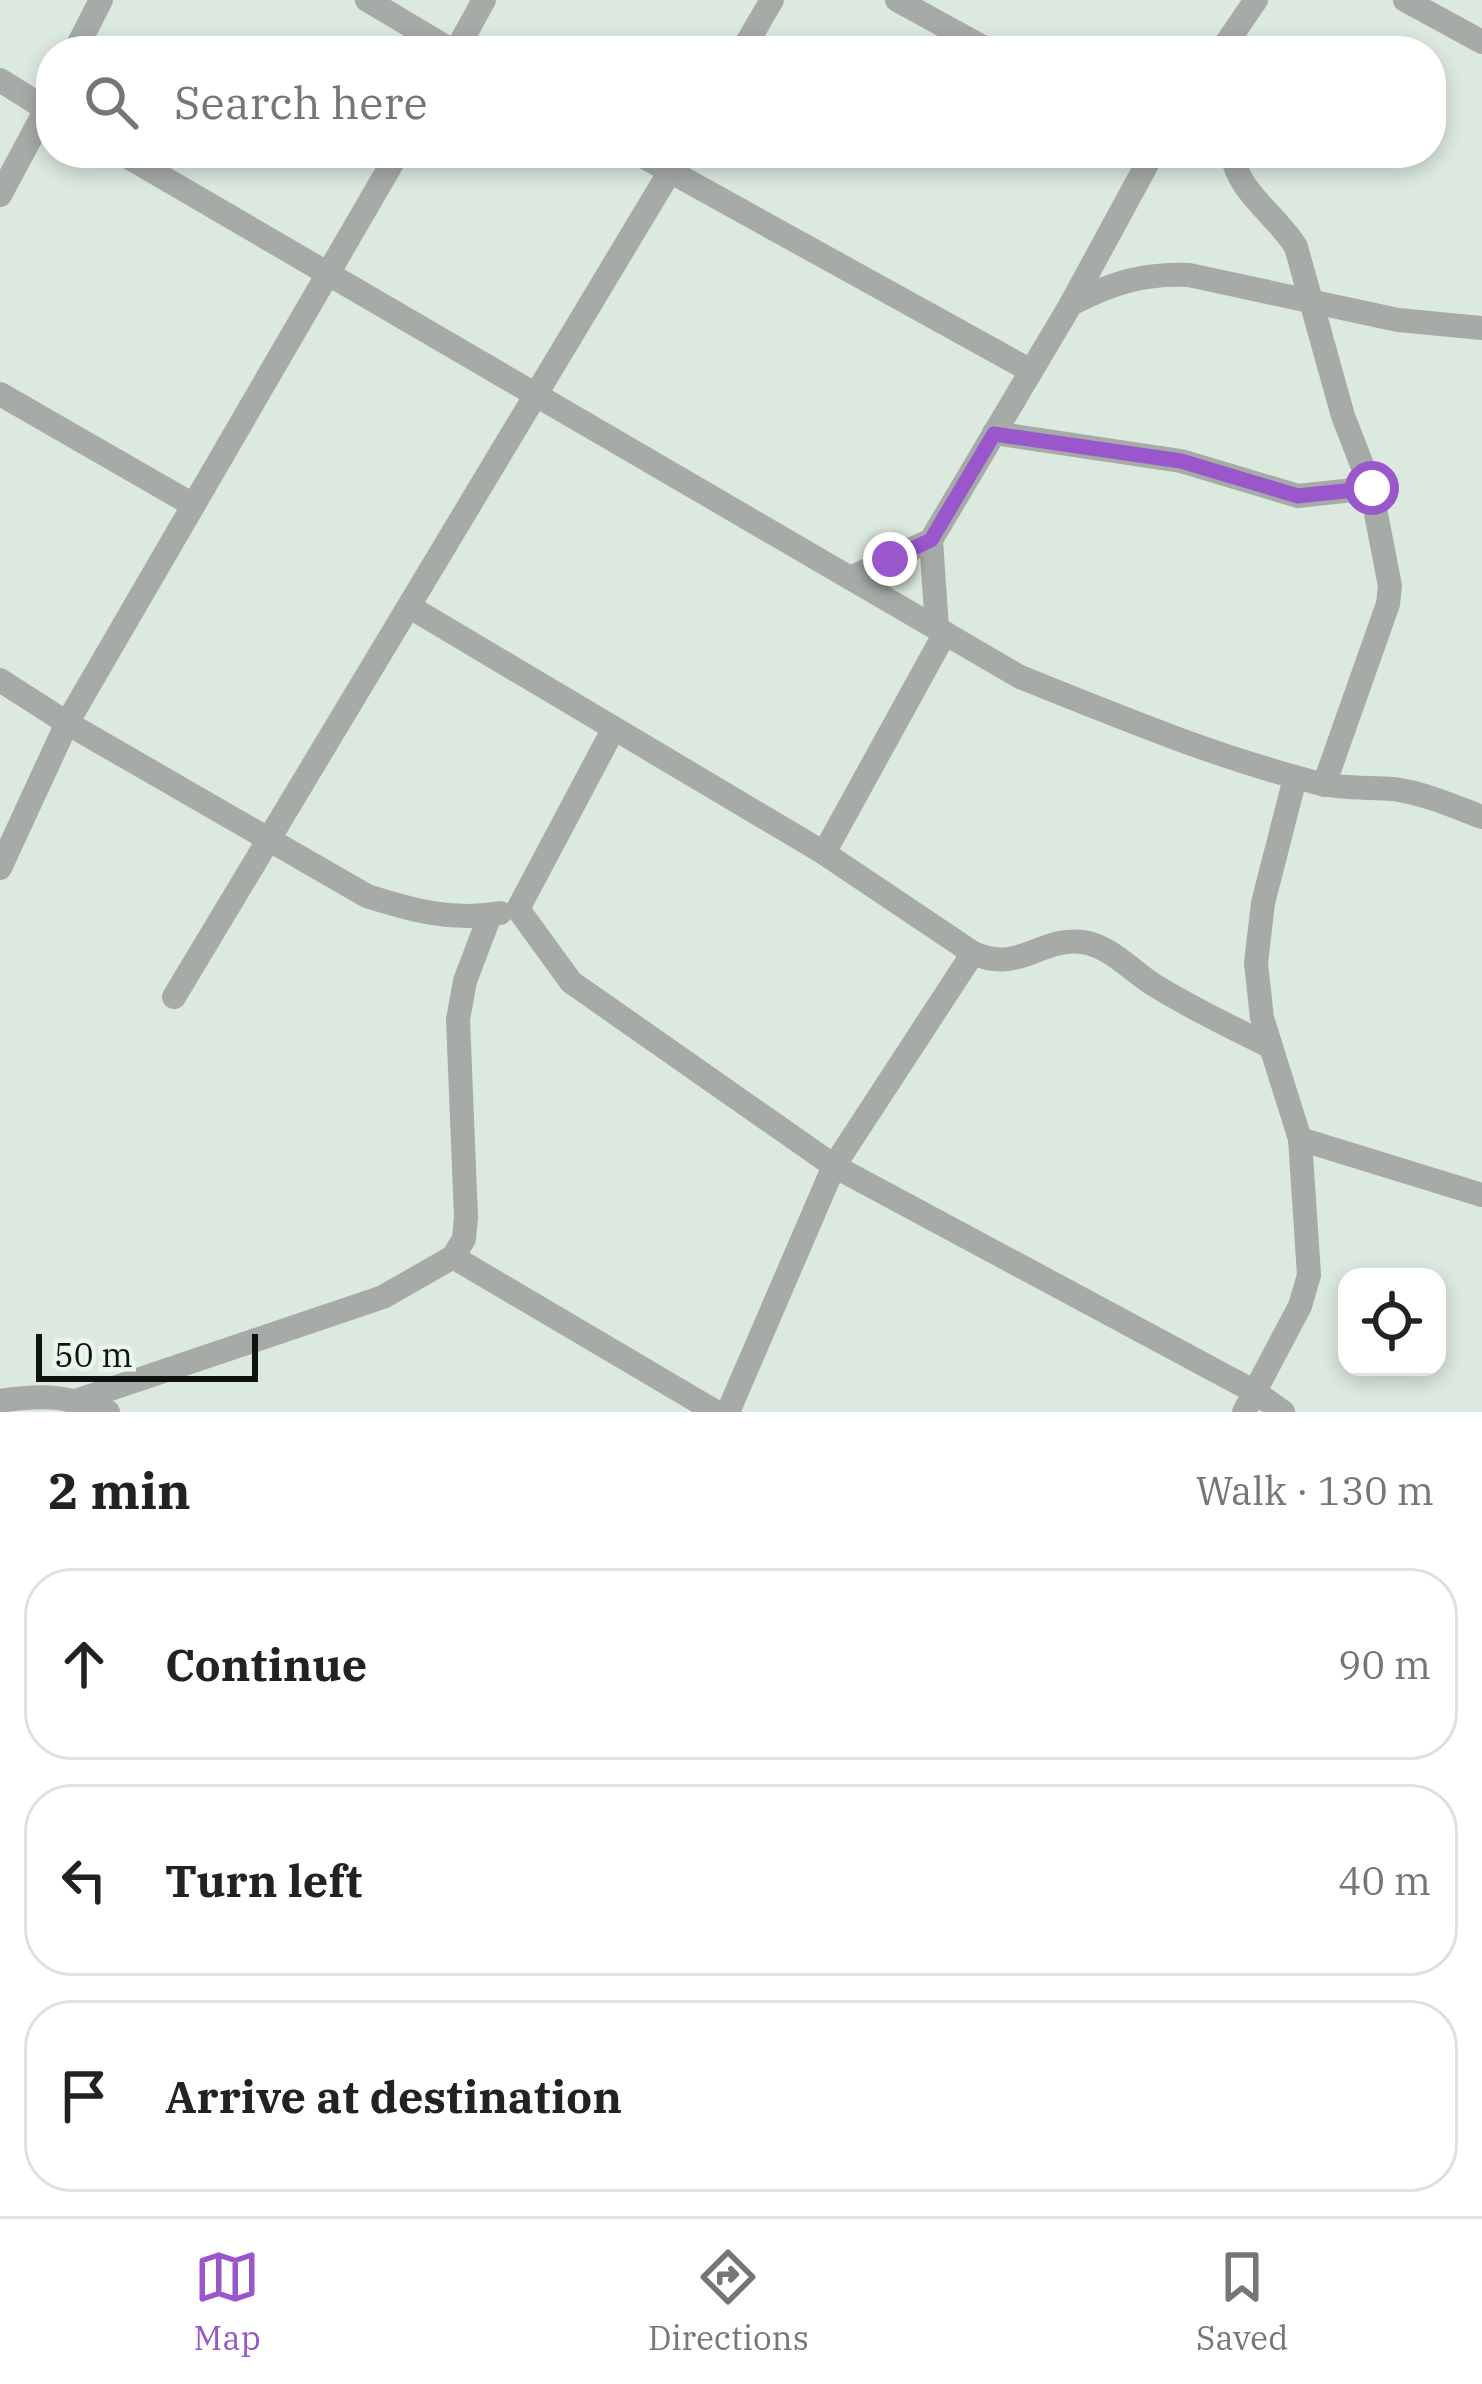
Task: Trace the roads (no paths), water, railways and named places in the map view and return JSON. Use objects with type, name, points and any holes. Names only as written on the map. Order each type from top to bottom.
[{"type":"street","points":[[83,36],[101,0]]},
{"type":"street","points":[[367,0],[428,36]]},
{"type":"street","points":[[463,36],[484,0]]},
{"type":"street","points":[[751,36],[772,0]]},
{"type":"street","points":[[897,0],[963,36]]},
{"type":"street","points":[[1405,0],[1482,42]]},
{"type":"street","points":[[1231,36],[1255,2]]},
{"type":"street","points":[[1249,36],[1255,2]]},
{"type":"street","points":[[0,80],[36,100]]},
{"type":"street","points":[[0,195],[36,130]]},
{"type":"street","points":[[147,168],[1042,686],[1170,738],[1295,778],[1432,797],[1482,817]]},
{"type":"street","points":[[0,868],[67,723],[390,168]]},
{"type":"street","points":[[174,997],[672,168]]},
{"type":"street","points":[[686,168],[1031,371]]},
{"type":"street","points":[[850,578],[931,540],[1071,304],[1145,168]]},
{"type":"street","points":[[1235,168],[1296,247],[1343,416],[1372,488],[1388,566],[1388,604],[1324,785]]},
{"type":"street","points":[[1071,304],[1114,281],[1154,273],[1189,274],[1398,320],[1482,328]]},
{"type":"street","points":[[0,394],[193,505]]},
{"type":"street","points":[[994,434],[1181,461],[1298,496],[1372,488]]},
{"type":"street","points":[[824,853],[941,631],[931,540]]},
{"type":"street","points":[[410,608],[824,853],[973,953],[990,961],[1015,960],[1064,943],[1100,947],[1167,993],[1270,1048]]},
{"type":"street","points":[[0,680],[368,896],[448,916],[518,909],[614,728]]},
{"type":"street","points":[[1250,1402],[1300,1306],[1309,1275],[1300,1139],[1262,1018],[1256,962],[1263,903],[1295,778]]},
{"type":"street","points":[[518,909],[571,982],[835,1166],[1250,1402],[1283,1412]]},
{"type":"street","points":[[78,1400],[383,1297],[453,1257],[464,1239],[466,1217],[458,1020],[465,981],[490,915]]},
{"type":"street","points":[[453,1257],[716,1411],[835,1166],[973,953]]},
{"type":"street","points":[[1300,1139],[1482,1195]]},
{"type":"street","points":[[0,1401],[41,1394],[78,1400],[108,1412]]}]
